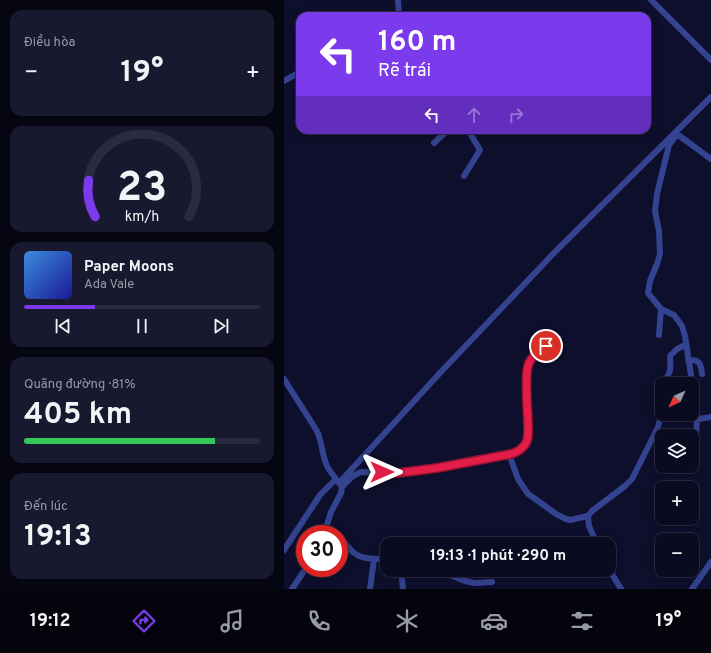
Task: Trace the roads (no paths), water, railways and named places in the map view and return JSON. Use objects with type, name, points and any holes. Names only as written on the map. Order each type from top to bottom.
[{"type":"street","points":[[398,0],[399,12]]},
{"type":"street","points":[[651,0],[711,60]]},
{"type":"street","points":[[284,81],[296,74]]},
{"type":"street","points":[[339,483],[439,374],[547,260],[711,97]]},
{"type":"street","points":[[691,377],[685,346],[685,336],[677,318],[661,309],[648,293],[650,281],[660,254],[659,231],[655,211],[657,194],[669,145],[677,134],[711,101]]},
{"type":"street","points":[[434,143],[444,134]]},
{"type":"street","points":[[464,176],[480,150],[470,134]]},
{"type":"street","points":[[677,134],[711,159]]},
{"type":"street","points":[[659,335],[661,309]]},
{"type":"street","points":[[284,550],[320,495],[361,472],[398,473],[437,468],[508,454],[522,449],[528,440],[527,370],[530,360],[546,346]]},
{"type":"street","points":[[667,377],[671,366],[670,356],[677,349],[685,346]]},
{"type":"street","points":[[688,360],[693,359],[699,362],[701,364],[702,374]]},
{"type":"street","points":[[284,379],[317,431],[321,440],[326,464],[339,483],[341,493],[331,512],[327,525]]},
{"type":"street","points":[[699,418],[711,418]]},
{"type":"street","points":[[594,537],[589,526],[588,516],[592,510],[625,486],[632,479],[660,421]]},
{"type":"street","points":[[508,454],[518,479],[528,494],[566,519],[570,520],[588,516]]},
{"type":"street","points":[[348,547],[356,554],[365,558],[380,559]]},
{"type":"street","points":[[370,589],[374,559]]},
{"type":"street","points":[[692,589],[711,562]]},
{"type":"street","points":[[292,589],[300,577]]},
{"type":"street","points":[[402,577],[403,589]]},
{"type":"street","points":[[457,577],[475,583],[492,582]]},
{"type":"street","points":[[614,577],[621,589]]}]
